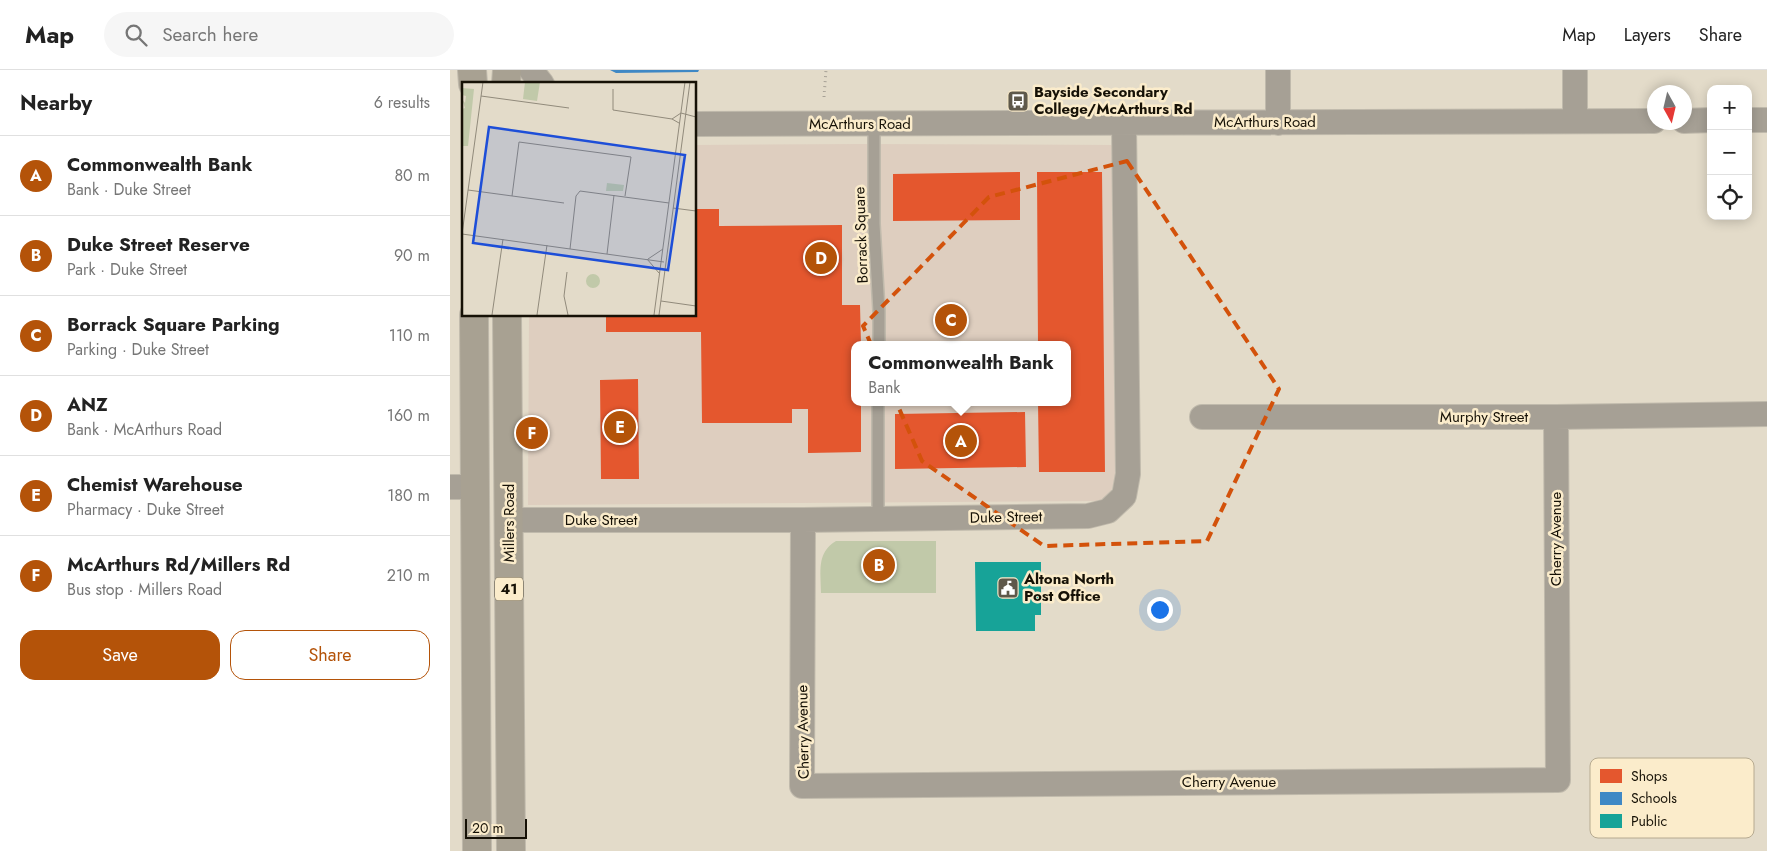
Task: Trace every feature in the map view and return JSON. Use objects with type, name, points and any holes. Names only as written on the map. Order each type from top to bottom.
[{"type":"main road","name":"41","points":[[474,316],[462,487],[476,851]]},
{"type":"main road","name":"Millers Road","points":[[507,316],[511,851]]},
{"type":"street","points":[[531,70],[540,82]]},
{"type":"street","points":[[1278,70],[1278,122]]},
{"type":"street","points":[[1575,70],[1575,121]]},
{"type":"street","points":[[1692,121],[1707,120]]},
{"type":"street","points":[[1752,120],[1767,120]]},
{"type":"street","name":"McArthurs Road","points":[[696,124],[1647,121]]},
{"type":"street","name":"Duke Street","points":[[509,520],[803,520],[1088,516],[1108,511],[1124,496],[1128,474],[1124,123]]},
{"type":"street","name":"Murphy Street","points":[[1202,417],[1767,414]]},
{"type":"street","name":"Cherry Avenue","points":[[803,520],[802,786],[1558,780],[1556,416]]},
{"type":"lane","name":"Borrack Square","points":[[874,124],[874,224],[879,341]]},
{"type":"lane","points":[[878,406],[878,519]]},
{"type":"path","points":[[824,97],[826,70]]},
{"type":"highlighted area","points":[[1127,161],[1279,389],[1207,541],[1044,546],[922,461],[863,326],[989,197]]},
{"type":"shaded area","points":[[696,145],[1114,145],[1116,474],[1111,492],[1101,501],[528,505],[529,316],[696,316]]},
{"type":"green space","points":[[836,541],[936,541],[936,593],[821,593],[820,570],[822,557],[825,551]]},
{"type":"building: Shops","points":[[1020,172],[1020,220],[893,221],[893,174]]},
{"type":"building: Shops","points":[[1037,172],[1102,172],[1105,472],[1039,472],[1038,406],[1071,406],[1071,341],[1038,341]]},
{"type":"building: Shops","points":[[696,209],[719,209],[719,226],[842,225],[842,305],[860,305],[861,341],[851,341],[851,406],[861,406],[861,452],[808,453],[808,409],[792,409],[792,423],[702,423],[701,332],[606,332],[606,316],[696,316]]},
{"type":"building: Shops","points":[[638,379],[639,479],[601,479],[600,380]]},
{"type":"building: Shops","points":[[1025,412],[1026,467],[895,469],[895,414]]},
{"type":"building: Schools","points":[[610,70],[699,70],[698,72],[616,73]]},
{"type":"building: Public","name":"Altona North Post Office","points":[[975,562],[1041,562],[1041,615],[1035,615],[1035,631],[976,631]]},
{"type":"place","name":"Bayside Secondary College/McArthurs Rd","points":[[1018,101]]},
{"type":"place","name":"ANZ","points":[[821,258]]},
{"type":"place","name":"Borrack Square Parking","points":[[951,320]]},
{"type":"place","name":"Chemist Warehouse","points":[[620,427]]},
{"type":"place","name":"McArthurs Rd/Millers Rd","points":[[532,433]]},
{"type":"place","name":"Commonwealth Bank","points":[[961,441]]},
{"type":"place","name":"Duke Street Reserve","points":[[879,565]]},
{"type":"place","name":"Altona North Post Office","points":[[1008,588]]}]
